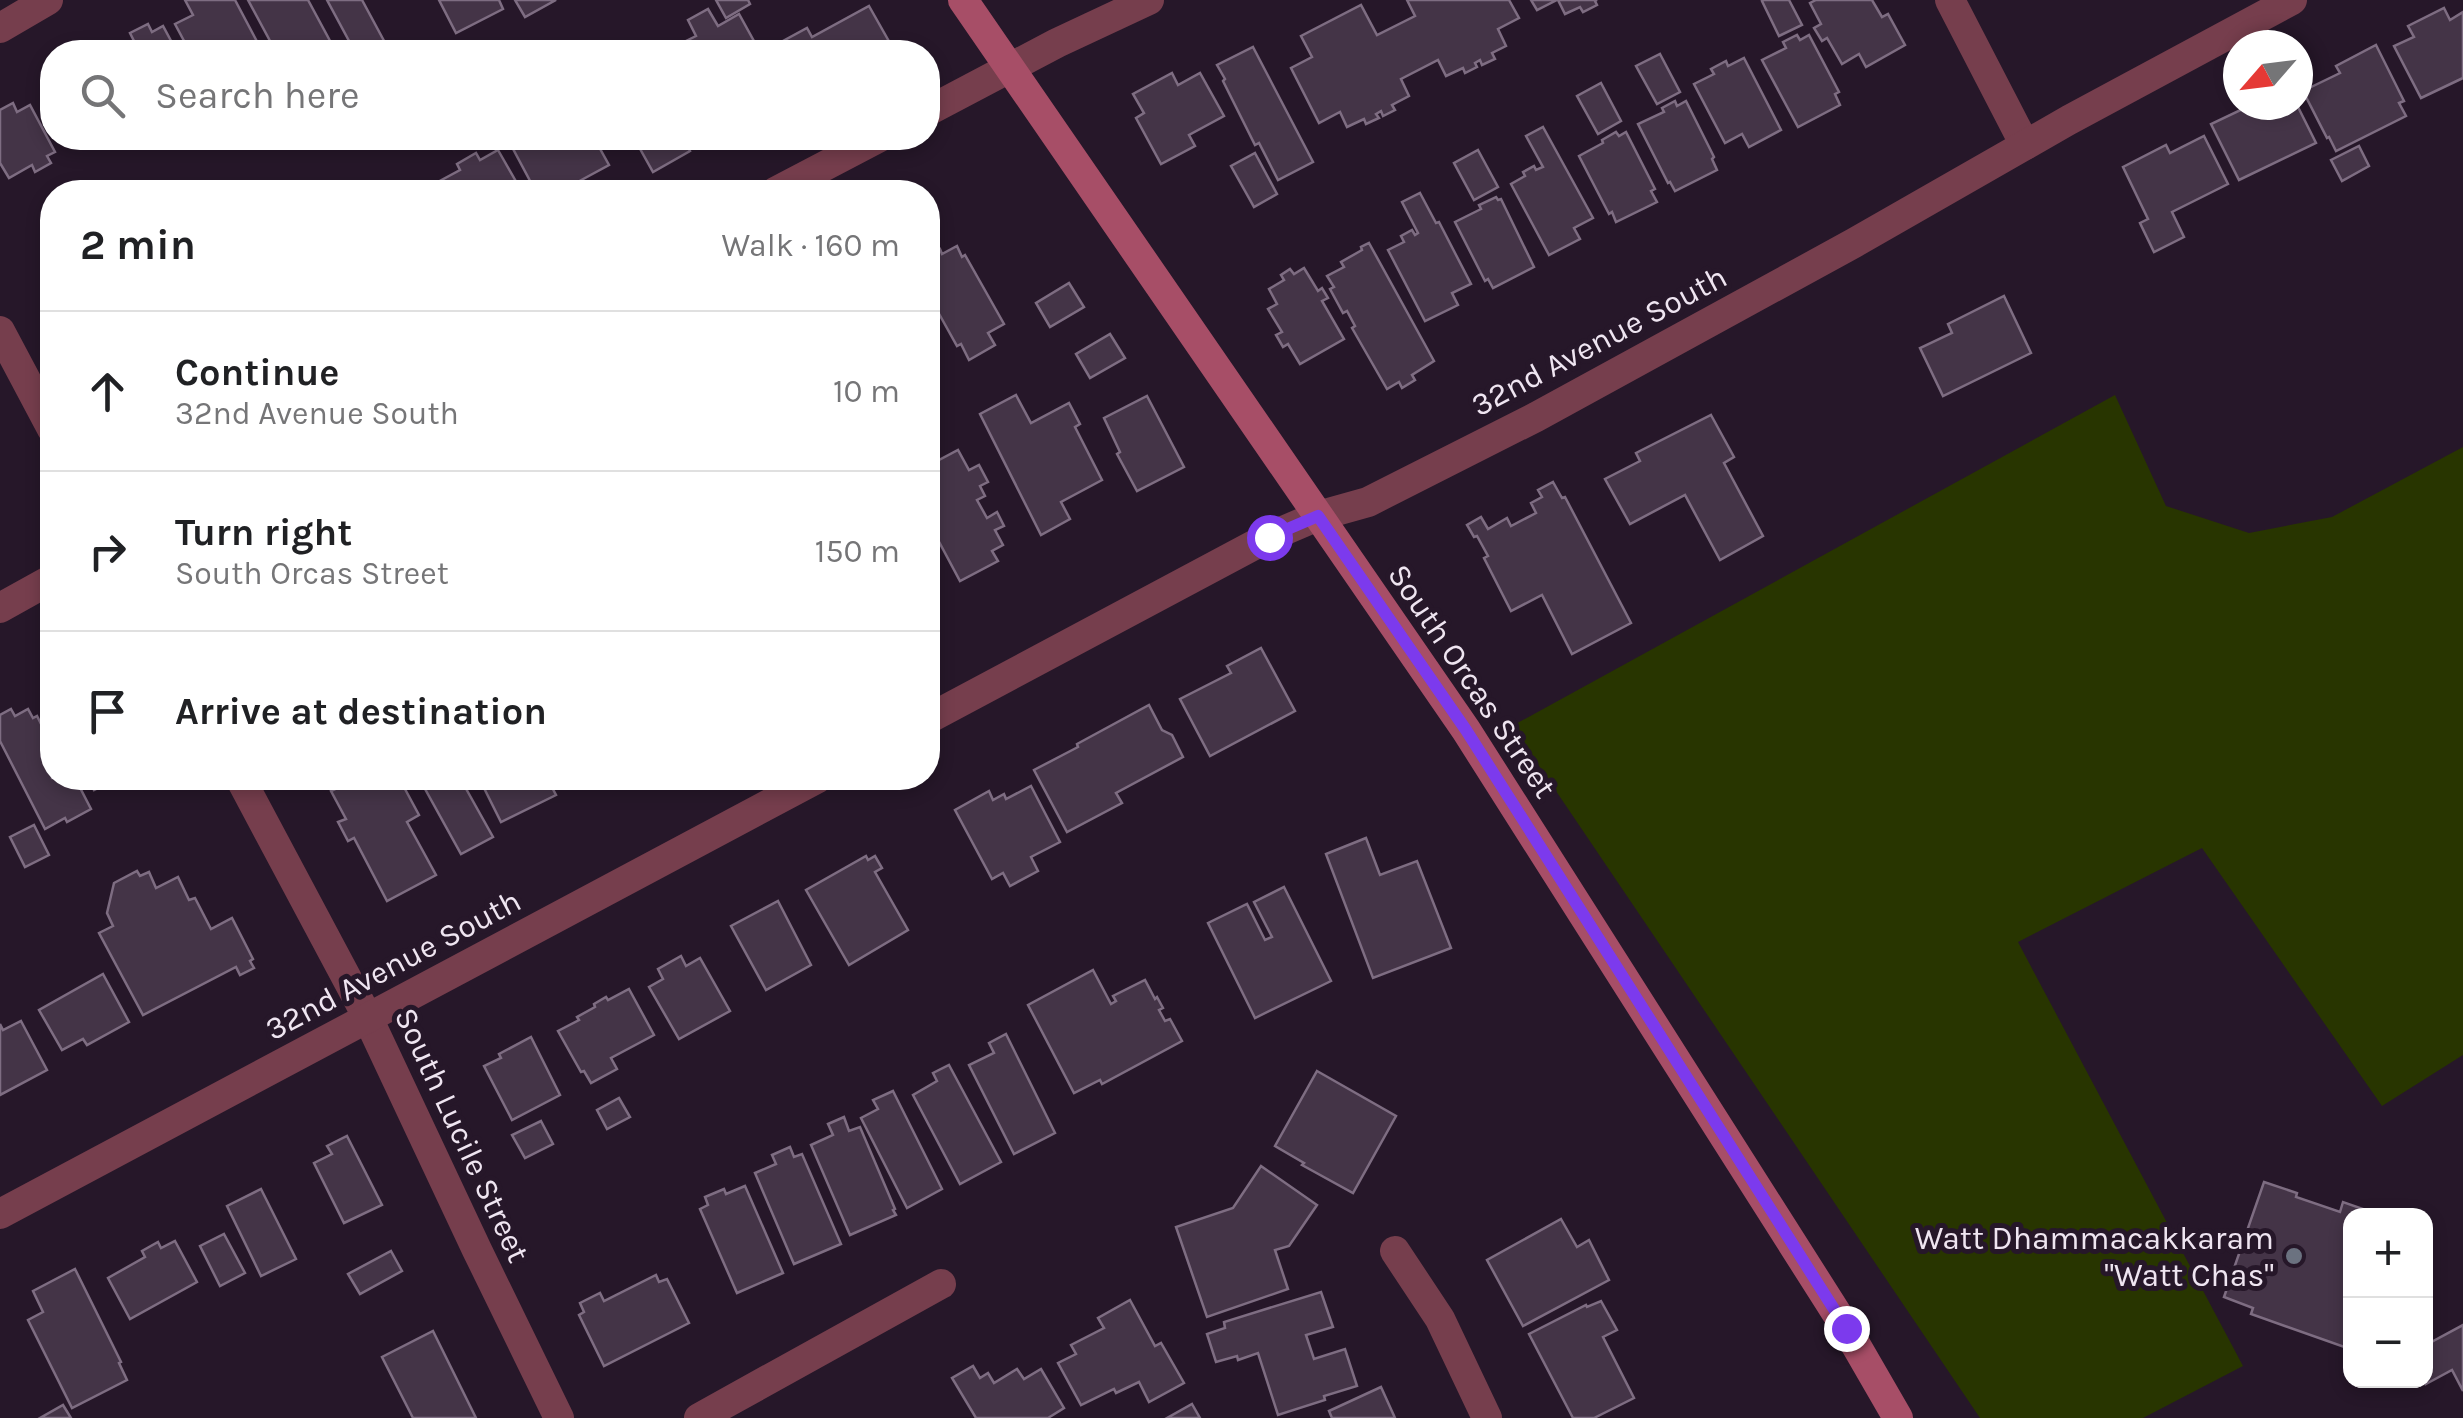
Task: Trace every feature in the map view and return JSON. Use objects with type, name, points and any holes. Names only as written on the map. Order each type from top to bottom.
[{"type":"street","points":[[0,28],[48,0]]},
{"type":"street","name":"South Orcas Street","points":[[963,0],[1466,730],[1836,1311],[1898,1418]]},
{"type":"street","points":[[940,105],[1149,0]]},
{"type":"street","points":[[1950,0],[2024,145]]},
{"type":"street","name":"32nd Avenue South","points":[[940,713],[1269,537],[1318,516],[1368,502],[1536,417],[2292,0]]},
{"type":"street","points":[[798,180],[855,150]]},
{"type":"street","points":[[0,331],[40,406]]},
{"type":"street","points":[[0,608],[40,586]]},
{"type":"street","name":"South Lucile Street","points":[[246,790],[368,1018],[560,1418]]},
{"type":"street","name":"32nd Avenue South","points":[[0,1214],[796,790]]},
{"type":"street","points":[[1396,1251],[1440,1319],[1486,1418]]},
{"type":"street","points":[[699,1418],[941,1284]]},
{"type":"green space","points":[[2115,395],[2166,506],[2249,533],[2332,517],[2463,447],[2463,1055],[2382,1106],[2202,848],[2018,942],[2243,1366],[2143,1418],[1980,1418],[1512,726]]},
{"type":"building","points":[[185,0],[235,0],[256,40],[184,40],[175,24],[193,15]]},
{"type":"building","points":[[248,0],[308,0],[330,40],[270,40]]},
{"type":"building","points":[[327,0],[362,0],[384,40],[349,40]]},
{"type":"building","points":[[439,0],[499,0],[503,9],[456,33]]},
{"type":"building","points":[[515,0],[556,0],[525,17]]},
{"type":"building","points":[[716,0],[748,0],[750,4],[726,18]]},
{"type":"building","points":[[1407,0],[1509,0],[1519,18],[1498,29],[1506,46],[1492,53],[1495,59],[1482,65],[1480,60],[1475,63],[1477,67],[1465,73],[1463,68],[1446,76],[1438,60],[1401,79],[1409,96],[1392,105],[1395,110],[1383,116],[1381,111],[1376,114],[1379,118],[1366,124],[1364,119],[1347,127],[1340,112],[1319,123],[1291,68],[1312,57],[1301,36],[1361,5],[1377,35],[1415,16]]},
{"type":"building","points":[[1531,0],[1557,0],[1537,10]]},
{"type":"building","points":[[1558,0],[1597,0],[1597,5],[1565,14]]},
{"type":"building","points":[[1764,0],[1789,0],[1802,25],[1779,36]]},
{"type":"building","points":[[1872,0],[1882,17],[1888,14],[1905,45],[1866,67],[1859,54],[1842,64],[1827,38],[1822,41],[1814,28],[1821,24],[1810,3]]},
{"type":"building","points":[[869,6],[888,40],[785,40],[807,28],[812,37]]},
{"type":"building","points":[[2444,8],[2450,20],[2463,12],[2463,78],[2421,98],[2394,46],[2414,37],[2408,26]]},
{"type":"building","points":[[708,9],[718,26],[739,14],[753,40],[688,40],[696,36],[688,20]]},
{"type":"building","points":[[148,24],[152,32],[163,26],[171,40],[134,40],[130,33]]},
{"type":"building","points":[[1797,35],[1800,40],[1809,35],[1839,92],[1835,94],[1840,105],[1798,127],[1762,60],[1786,48],[1783,42]]},
{"type":"building","points":[[2376,45],[2404,101],[2399,103],[2406,116],[2336,151],[2313,111],[2313,86],[2340,73],[2336,66]]},
{"type":"building","points":[[1253,47],[1313,162],[1278,180],[1259,143],[1255,145],[1217,65]]},
{"type":"building","points":[[1660,54],[1680,92],[1657,104],[1636,66]]},
{"type":"building","points":[[1744,58],[1781,130],[1749,147],[1742,134],[1725,143],[1694,84],[1714,74],[1711,69],[1726,61],[1728,66]]},
{"type":"building","points":[[1172,73],[1178,85],[1200,73],[1224,116],[1189,135],[1195,146],[1161,164],[1136,118],[1144,113],[1133,94]]},
{"type":"building","points":[[1601,83],[1621,121],[1598,134],[1577,96]]},
{"type":"building","points":[[1675,101],[1677,106],[1686,101],[1717,170],[1675,191],[1638,124],[1664,112],[1662,108]]},
{"type":"building","points":[[13,103],[17,112],[30,105],[40,124],[40,150],[55,152],[47,156],[51,163],[35,172],[32,165],[9,178],[0,163],[0,110]]},
{"type":"building","points":[[2223,118],[2304,120],[2316,143],[2239,180],[2211,124]]},
{"type":"building","points":[[1543,127],[1593,218],[1574,228],[1580,239],[1549,255],[1511,184],[1534,166],[1536,170],[1543,167],[1526,136]]},
{"type":"building","points":[[1616,132],[1619,136],[1626,132],[1655,189],[1651,191],[1657,202],[1616,222],[1579,156]]},
{"type":"building","points":[[2204,136],[2228,184],[2172,212],[2184,237],[2154,252],[2140,223],[2148,219],[2123,167],[2166,145],[2170,153]]},
{"type":"building","points":[[2359,146],[2369,166],[2342,181],[2331,160]]},
{"type":"building","points":[[498,150],[515,180],[442,180],[460,170],[457,164],[476,153],[480,160]]},
{"type":"building","points":[[514,150],[601,150],[609,165],[581,180],[530,180]]},
{"type":"building","points":[[641,150],[689,150],[690,151],[653,172]]},
{"type":"building","points":[[1478,150],[1498,187],[1474,200],[1454,163]]},
{"type":"building","points":[[1255,153],[1277,194],[1254,207],[1231,166]]},
{"type":"building","points":[[1420,193],[1471,284],[1452,293],[1458,305],[1425,321],[1388,250],[1404,242],[1401,236],[1412,230],[1415,235],[1418,233],[1402,202]]},
{"type":"building","points":[[1496,197],[1501,199],[1534,267],[1493,288],[1488,279],[1485,281],[1455,222]]},
{"type":"building","points":[[1369,243],[1434,361],[1412,375],[1415,380],[1402,388],[1399,382],[1387,389],[1352,328],[1355,326],[1347,311],[1343,313],[1330,289],[1334,287],[1327,276],[1344,267],[1341,262]]},
{"type":"building","points":[[957,246],[962,257],[965,255],[1004,324],[988,333],[995,345],[969,360],[940,316],[940,249],[942,254]]},
{"type":"building","points":[[1304,268],[1318,291],[1322,288],[1328,298],[1322,301],[1344,339],[1300,364],[1288,344],[1283,347],[1276,335],[1282,332],[1268,309],[1277,304],[1269,289],[1284,280],[1281,275],[1290,269],[1294,274]]},
{"type":"building","points":[[1069,283],[1084,307],[1050,327],[1036,303]]},
{"type":"building","points":[[2004,296],[2031,353],[1943,396],[1920,348],[1952,333],[1948,324]]},
{"type":"building","points":[[1110,334],[1125,358],[1090,378],[1076,354]]},
{"type":"building","points":[[1016,395],[1031,423],[1069,403],[1080,424],[1075,427],[1102,480],[1061,502],[1070,519],[1041,535],[980,414]]},
{"type":"building","points":[[1147,396],[1184,467],[1137,491],[1104,418]]},
{"type":"building","points":[[1711,415],[1734,457],[1724,463],[1763,536],[1720,560],[1685,495],[1630,524],[1605,479],[1640,461],[1636,453]]},
{"type":"building","points":[[958,450],[969,470],[979,465],[988,482],[980,486],[985,496],[977,500],[987,518],[997,512],[1004,526],[995,530],[1003,545],[992,551],[998,561],[960,581],[940,544],[940,459]]},
{"type":"building","points":[[1553,482],[1565,497],[1631,623],[1572,654],[1542,595],[1511,611],[1484,558],[1488,556],[1467,525],[1481,517],[1488,529],[1507,518],[1511,526],[1536,513],[1531,503],[1542,497],[1538,490]]},
{"type":"building","points":[[1261,648],[1295,711],[1210,756],[1180,699],[1231,673],[1227,666]]},
{"type":"building","points":[[1149,705],[1183,757],[1116,793],[1122,803],[1067,832],[1034,770]]},
{"type":"building","points":[[11,709],[15,716],[28,709],[33,718],[37,716],[40,790],[81,790],[91,809],[45,829],[0,741],[0,715]]},
{"type":"building","points":[[1031,786],[1060,842],[1031,857],[1038,871],[1010,886],[1003,873],[992,879],[955,810],[989,791],[993,800],[1004,794],[1006,799]]},
{"type":"building","points":[[405,790],[419,815],[407,822],[436,875],[387,901],[354,838],[348,841],[338,822],[346,819],[331,791]]},
{"type":"building","points":[[426,790],[467,790],[493,837],[461,854]]},
{"type":"building","points":[[485,790],[553,790],[556,795],[501,822]]},
{"type":"building","points":[[34,825],[49,855],[25,867],[10,837]]},
{"type":"building","points":[[1366,838],[1380,875],[1417,861],[1451,948],[1373,978],[1326,854]]},
{"type":"building","points":[[866,856],[868,860],[875,856],[882,868],[875,872],[908,930],[849,965],[806,890]]},
{"type":"building","points":[[137,871],[140,876],[149,872],[156,888],[178,877],[189,900],[195,898],[211,929],[232,918],[254,968],[240,975],[236,967],[143,1015],[99,933],[113,926],[107,913],[114,883]]},
{"type":"building","points":[[1284,887],[1331,981],[1255,1018],[1208,923],[1247,904],[1265,940],[1272,937],[1254,902]]},
{"type":"building","points":[[778,901],[811,965],[766,990],[731,926]]},
{"type":"building","points":[[681,956],[686,966],[700,958],[730,1011],[679,1039],[649,987],[663,979],[658,969]]},
{"type":"building","points":[[1093,970],[1111,1004],[1116,1001],[1113,996],[1145,980],[1163,1008],[1159,1010],[1165,1021],[1170,1019],[1182,1041],[1102,1084],[1100,1080],[1074,1093],[1028,1005]]},
{"type":"building","points":[[103,974],[129,1022],[87,1045],[83,1039],[62,1050],[39,1010]]},
{"type":"building","points":[[629,989],[654,1035],[611,1058],[617,1069],[591,1083],[558,1031],[579,1020],[577,1017],[594,1004]]},
{"type":"building","points":[[21,1021],[47,1070],[0,1095],[0,1024],[3,1030]]},
{"type":"building","points":[[1006,1034],[1055,1133],[1014,1154],[969,1065],[994,1053],[989,1043]]},
{"type":"building","points":[[531,1037],[560,1095],[512,1120],[484,1066]]},
{"type":"building","points":[[949,1065],[1001,1162],[960,1184],[913,1095],[937,1081],[933,1073]]},
{"type":"building","points":[[1317,1071],[1396,1116],[1353,1193],[1275,1146]]},
{"type":"building","points":[[893,1091],[942,1189],[907,1208],[861,1118],[878,1109],[873,1100]]},
{"type":"building","points":[[619,1098],[630,1117],[607,1129],[597,1110]]},
{"type":"building","points":[[844,1117],[849,1131],[860,1127],[896,1215],[850,1235],[811,1145],[833,1135],[828,1124]]},
{"type":"building","points":[[541,1121],[553,1144],[525,1158],[512,1135]]},
{"type":"building","points":[[347,1136],[382,1205],[344,1223],[314,1163],[332,1154],[327,1146]]},
{"type":"building","points":[[790,1147],[794,1157],[802,1154],[841,1244],[794,1264],[755,1173],[776,1164],[772,1155]]},
{"type":"building","points":[[1261,1166],[1317,1205],[1289,1246],[1275,1250],[1288,1289],[1207,1317],[1176,1227],[1233,1208]]},
{"type":"building","name":"Watt Dhammacakkaram \"Watt Chas\"","points":[[2264,1182],[2340,1212],[2343,1202],[2360,1208],[2343,1208],[2343,1347],[2251,1314],[2253,1308],[2224,1297]]},
{"type":"building","points":[[745,1186],[783,1273],[737,1293],[700,1209],[708,1205],[705,1197]]},
{"type":"building","points":[[261,1189],[296,1259],[261,1276],[227,1206]]},
{"type":"building","points":[[1561,1219],[1577,1247],[1589,1240],[1609,1280],[1523,1326],[1487,1260]]},
{"type":"building","points":[[224,1234],[245,1273],[220,1286],[200,1246]]},
{"type":"building","points":[[175,1241],[197,1282],[130,1319],[108,1278],[145,1257],[142,1251],[158,1242],[161,1248]]},
{"type":"building","points":[[391,1251],[402,1271],[360,1294],[348,1274]]},
{"type":"building","points":[[75,1269],[127,1380],[72,1408],[28,1320],[43,1312],[33,1291]]},
{"type":"building","points":[[656,1275],[659,1282],[667,1279],[689,1323],[604,1366],[579,1315],[584,1312],[580,1303],[600,1293],[604,1301]]},
{"type":"building","points":[[1321,1292],[1333,1327],[1306,1335],[1314,1359],[1345,1349],[1357,1386],[1278,1415],[1258,1353],[1216,1362],[1207,1334],[1225,1328],[1224,1322]]},
{"type":"building","points":[[1130,1300],[1155,1346],[1161,1343],[1184,1383],[1149,1402],[1139,1382],[1081,1405],[1058,1363],[1076,1354],[1071,1345],[1104,1328],[1098,1318]]},
{"type":"building","points":[[1601,1301],[1617,1330],[1603,1337],[1634,1398],[1594,1418],[1573,1418],[1529,1334]]},
{"type":"building","points":[[2463,1325],[2463,1391],[2452,1370],[2433,1380],[2433,1341]]},
{"type":"building","points":[[433,1331],[476,1418],[413,1418],[382,1357]]},
{"type":"building","points":[[973,1366],[980,1378],[988,1373],[994,1383],[1017,1369],[1024,1379],[1041,1369],[1064,1408],[1048,1418],[976,1418],[952,1378]]},
{"type":"building","points":[[1381,1387],[1395,1418],[1332,1418],[1329,1411]]},
{"type":"building","points":[[1192,1404],[1200,1418],[1167,1418]]},
{"type":"building","points":[[63,1405],[71,1418],[40,1418]]},
{"type":"place","name":"Watt Dhammacakkaram \"Watt Chas\"","points":[[2294,1256]]},
{"type":"route","points":[[1269,537],[1318,516],[1466,730],[1846,1328]]}]
